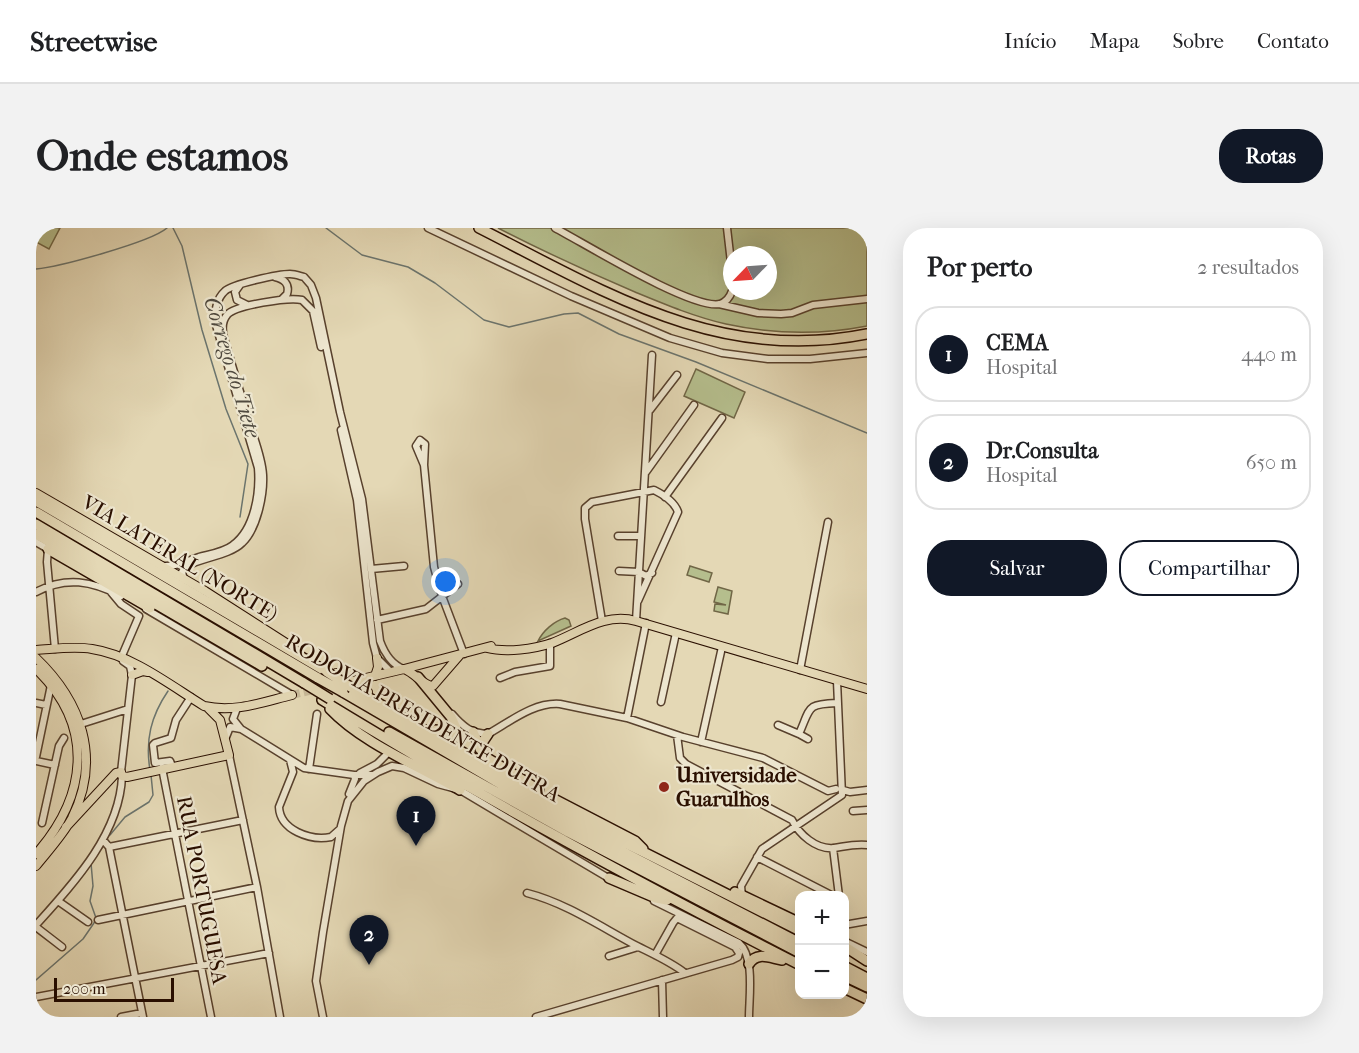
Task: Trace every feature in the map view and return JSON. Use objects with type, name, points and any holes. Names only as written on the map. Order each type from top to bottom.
[{"type":"highway","points":[[479,228],[636,306],[701,328],[780,340],[842,339],[867,334]]},
{"type":"highway","name":"RODOVIA PRESIDENTE DUTRA","points":[[36,501],[322,675],[343,692],[571,825],[795,940]]},
{"type":"highway","name":"RODOVIA PRESIDENTE DUTRA","points":[[36,512],[277,654],[322,675],[354,686],[576,818],[795,928]]},
{"type":"highway","name":"RODOVIA PRESIDENTE DUTRA","points":[[36,524],[326,700],[563,840],[795,962]]},
{"type":"highway","name":"RODOVIA PRESIDENTE DUTRA","points":[[36,534],[207,635],[301,685]]},
{"type":"highway","points":[[114,547],[126,559],[276,650],[277,654]]},
{"type":"highway","points":[[48,549],[119,591],[207,635]]},
{"type":"highway","points":[[354,686],[444,735],[450,735],[455,731],[455,724],[417,677]]},
{"type":"highway","points":[[326,700],[346,724],[460,790]]},
{"type":"highway","name":"RODOVIA PRESIDENTE DUTRA","points":[[326,700],[568,832],[795,950]]},
{"type":"highway","points":[[473,732],[478,739],[480,749],[487,758],[553,799],[634,841],[651,856]]},
{"type":"highway","points":[[480,749],[489,734]]},
{"type":"highway","points":[[661,861],[676,864],[795,921]]},
{"type":"highway","points":[[609,878],[656,898],[678,902]]},
{"type":"highway","points":[[849,949],[867,962]]},
{"type":"highway","points":[[849,955],[867,962]]},
{"type":"highway","points":[[749,964],[753,958],[758,956],[788,959]]},
{"type":"highway","points":[[849,969],[867,978]]},
{"type":"highway","points":[[849,978],[867,987]]},
{"type":"highway","points":[[849,990],[867,999]]},
{"type":"main road","name":"VIA LATERAL (NORTE)","points":[[36,493],[215,597],[368,692]]},
{"type":"main road","points":[[354,686],[375,676],[487,648],[527,647],[550,643],[602,621],[619,618],[646,623],[867,688]]},
{"type":"main road","points":[[36,650],[90,648],[118,657],[149,673],[217,715],[223,728],[229,755],[149,772],[123,775],[107,781],[66,827],[36,866]]},
{"type":"main road","points":[[404,669],[428,685],[434,686],[462,654]]},
{"type":"main road","points":[[36,658],[54,676],[72,701],[81,724],[86,753],[84,777],[78,802],[66,827]]},
{"type":"main road","points":[[375,676],[377,658]]},
{"type":"main road","points":[[437,660],[442,663],[445,671]]},
{"type":"main road","points":[[132,675],[143,671],[149,673]]},
{"type":"main road","points":[[39,672],[54,676]]},
{"type":"main road","points":[[36,854],[65,813],[72,798],[78,757],[68,714],[39,672]]},
{"type":"main road","points":[[204,706],[240,709],[292,695]]},
{"type":"main road","points":[[223,728],[226,718],[240,709]]},
{"type":"street","points":[[428,228],[442,231],[571,296],[670,338],[722,352],[768,359],[810,359],[867,353]]},
{"type":"street","points":[[555,228],[656,283],[701,302],[758,313],[782,314],[792,313],[813,305],[867,299]]},
{"type":"street","points":[[727,228],[729,246]]},
{"type":"street","points":[[157,564],[177,565],[228,548],[244,534],[252,518],[258,484],[258,468],[215,322],[216,305],[220,297],[231,286],[243,283],[290,274],[304,277],[314,290],[340,412],[358,475],[371,569],[371,593],[378,620],[376,642],[394,664],[404,669]]},
{"type":"street","points":[[274,277],[284,280],[288,287],[287,294],[279,301]]},
{"type":"street","points":[[243,283],[237,288],[236,296],[240,303],[250,306]]},
{"type":"street","points":[[184,580],[182,572],[187,566],[226,554],[241,544],[250,534],[257,520],[263,484],[262,467],[222,330],[224,319],[227,314],[237,308],[279,301],[302,300],[310,307],[315,317],[354,481],[371,593],[377,658],[391,672]]},
{"type":"street","points":[[718,304],[726,300]]},
{"type":"street","points":[[636,621],[652,355]]},
{"type":"street","points":[[650,411],[677,375]]},
{"type":"street","points":[[646,472],[694,405]]},
{"type":"street","points":[[666,497],[722,418]]},
{"type":"street","points":[[424,465],[434,567],[462,654]]},
{"type":"street","points":[[602,621],[585,508],[592,502],[654,490],[666,497],[677,509],[677,517],[638,601]]},
{"type":"street","points":[[800,670],[828,522]]},
{"type":"street","points":[[618,536],[641,536]]},
{"type":"street","points":[[36,542],[48,549],[55,649]]},
{"type":"street","points":[[371,569],[404,566]]},
{"type":"street","points":[[619,571],[639,572],[646,576],[652,573]]},
{"type":"street","points":[[36,592],[49,585],[84,582],[110,590],[292,695]]},
{"type":"street","points":[[378,620],[426,609],[458,584]]},
{"type":"street","points":[[62,947],[36,926],[58,901],[103,840],[113,821],[122,786],[132,675],[130,666],[118,657],[139,616],[121,604],[110,590]]},
{"type":"street","points":[[627,718],[646,623]]},
{"type":"street","points":[[661,702],[676,633]]},
{"type":"street","points":[[500,678],[516,672],[550,666],[550,643]]},
{"type":"street","points":[[701,742],[722,646]]},
{"type":"street","points":[[742,896],[741,886],[763,848],[830,802],[837,792],[841,779],[837,681]]},
{"type":"street","points":[[438,683],[436,690],[440,698],[461,724],[473,732],[489,734],[538,706],[552,703],[627,718],[680,736],[763,758],[837,792],[867,790]]},
{"type":"street","points":[[52,690],[46,705],[36,759],[55,765]]},
{"type":"street","points":[[172,766],[170,761],[155,763],[153,745],[171,738],[176,720],[191,698]]},
{"type":"street","points":[[36,703],[46,705]]},
{"type":"street","points":[[799,734],[812,706],[837,703]]},
{"type":"street","points":[[81,724],[128,709]]},
{"type":"street","points":[[240,709],[233,719],[241,729],[307,768]]},
{"type":"street","points":[[307,768],[317,714]]},
{"type":"street","points":[[778,725],[808,739]]},
{"type":"street","points":[[226,740],[230,727],[241,729]]},
{"type":"street","points":[[680,736],[680,758],[686,764],[792,820],[814,842],[833,848],[852,844],[867,845]]},
{"type":"street","points":[[42,824],[59,746],[64,738]]},
{"type":"street","points":[[229,755],[280,1017]]},
{"type":"street","points":[[354,775],[373,767],[386,755]]},
{"type":"street","points":[[290,759],[293,772]]},
{"type":"street","points":[[348,801],[359,786],[373,775],[387,768],[399,766],[438,784],[460,790],[609,878],[739,943],[747,953],[749,964],[749,1017]]},
{"type":"street","name":"RUA PORTUGUESA","points":[[162,768],[211,1017]]},
{"type":"street","points":[[339,845],[289,828],[280,817],[280,801],[293,772],[298,768],[307,768],[354,775],[373,775]]},
{"type":"street","points":[[323,1017],[316,981],[341,826],[355,779],[354,775]]},
{"type":"street","points":[[830,802],[831,795],[837,792]]},
{"type":"street","points":[[853,811],[867,810]]},
{"type":"street","points":[[109,847],[243,820]]},
{"type":"street","points":[[315,837],[331,837],[341,826]]},
{"type":"street","points":[[103,840],[109,847],[142,1015],[121,1017]]},
{"type":"street","points":[[833,848],[838,891]]},
{"type":"street","points":[[757,857],[823,891]]},
{"type":"street","points":[[98,920],[256,887]]},
{"type":"street","points":[[527,893],[556,902],[686,973]]},
{"type":"street","points":[[58,901],[88,922]]},
{"type":"street","points":[[536,1017],[735,959],[739,953],[735,947],[676,919],[656,955]]},
{"type":"street","points":[[849,924],[867,921]]},
{"type":"street","points":[[849,943],[867,952]]},
{"type":"street","points":[[609,956],[638,947]]},
{"type":"street","points":[[36,997],[268,953]]},
{"type":"street","points":[[662,980],[663,1017]]},
{"type":"green space","points":[[36,228],[60,228],[49,249],[36,242]]},
{"type":"green space","points":[[498,228],[867,228],[867,326],[832,331],[796,332],[761,330],[714,321],[635,292]]},
{"type":"green space","points":[[696,369],[745,392],[734,418],[684,396]]},
{"type":"green space","points":[[690,566],[712,573],[709,582],[687,575]]},
{"type":"green space","points":[[718,587],[732,591],[728,614],[714,611],[715,604],[726,605],[714,602]]},
{"type":"green space","points":[[565,618],[569,620],[571,626],[538,641],[549,627]]},
{"type":"waterway","points":[[36,269],[125,247],[167,228]]},
{"type":"waterway","name":"Corrego do Tiete","points":[[173,228],[182,246],[202,330],[226,409],[248,464],[240,517]]},
{"type":"waterway","points":[[326,228],[362,255],[408,267],[435,283],[484,320],[509,327],[564,314],[578,313],[619,334],[696,362],[867,433]]},
{"type":"waterway","points":[[150,770],[148,749],[151,729],[157,710],[168,691]]},
{"type":"waterway","points":[[110,835],[125,817],[149,802],[153,795],[151,775]]},
{"type":"waterway","points":[[95,857],[103,846]]},
{"type":"waterway","points":[[36,980],[83,939],[94,923],[96,918],[90,901],[93,886],[91,863]]},
{"type":"tunnel","points":[[292,695],[335,685]]},
{"type":"place","name":"Universidade Guarulhos","points":[[664,787]]},
{"type":"place","name":"CEMA","points":[[416,846]]},
{"type":"place","name":"Dr.Consulta","points":[[369,965]]}]
